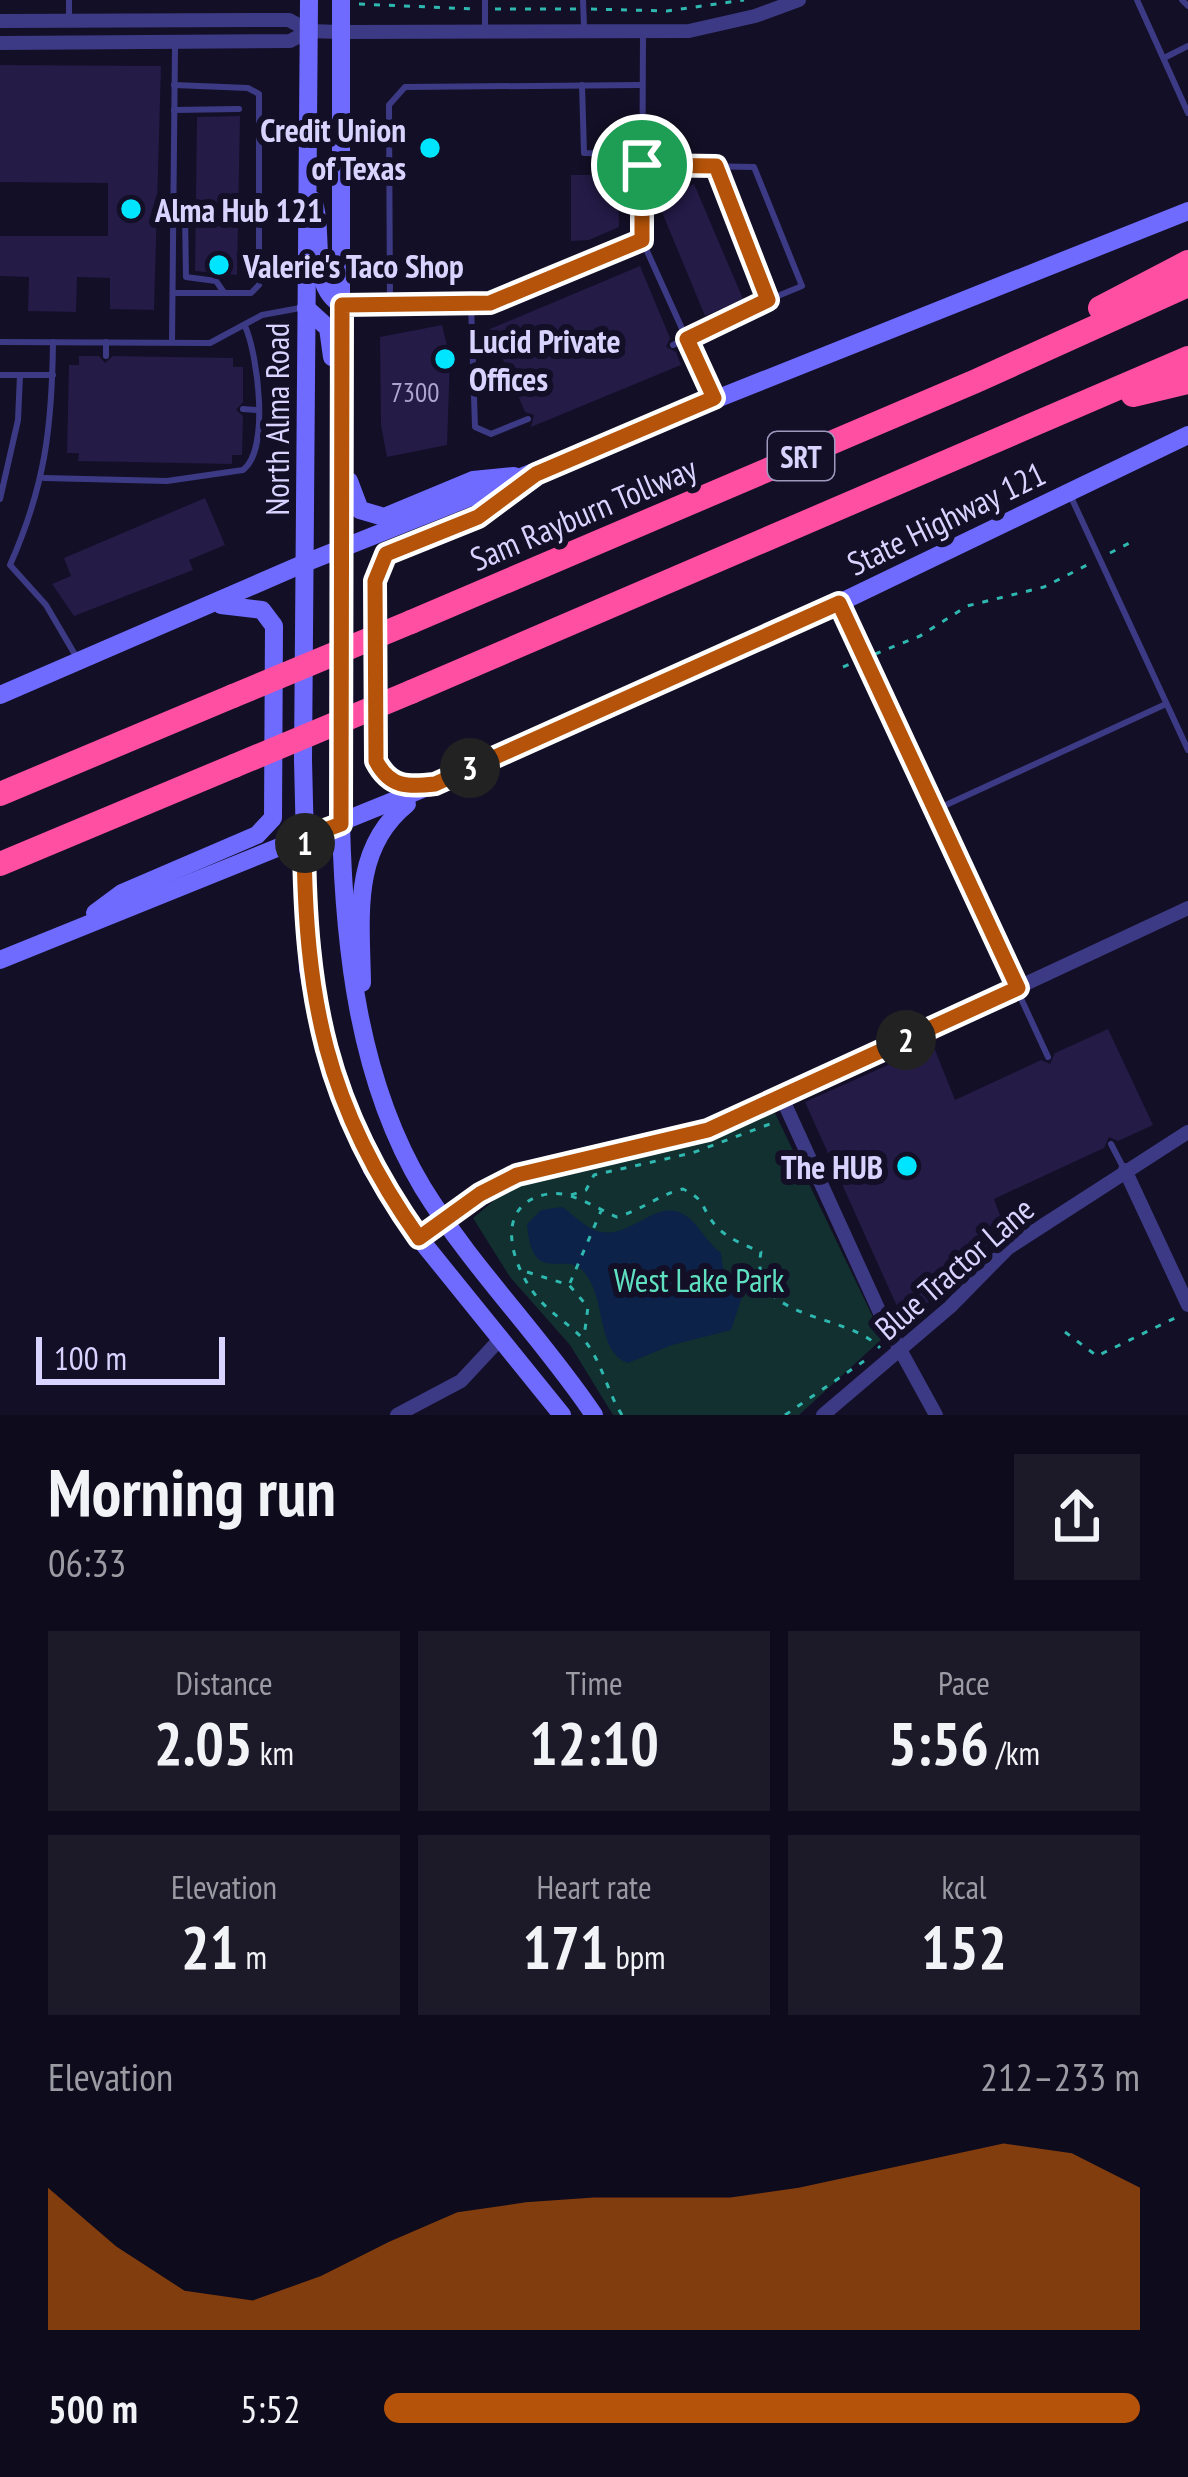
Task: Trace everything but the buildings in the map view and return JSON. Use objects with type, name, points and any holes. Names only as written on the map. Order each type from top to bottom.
[{"type":"highway","points":[[976,381],[1188,262]]},
{"type":"highway","name":"Sam Rayburn Tollway","points":[[0,794],[976,381],[1188,285]]},
{"type":"highway","name":"SRT","points":[[0,864],[1188,358]]},
{"type":"highway","points":[[1072,410],[1188,382]]},
{"type":"main road","name":"North Alma Road","points":[[309,0],[305,937],[321,1034],[372,1169],[419,1238],[562,1415]]},
{"type":"main road","name":"North Alma Road","points":[[341,0],[341,824],[347,952],[362,1018]]},
{"type":"main road","points":[[308,182],[320,221],[321,277],[326,294],[342,305]]},
{"type":"main road","points":[[0,695],[305,563],[343,552],[714,398],[1188,211]]},
{"type":"main road","points":[[306,308],[328,328],[332,373],[343,388]]},
{"type":"main road","name":"State Highway 121","points":[[0,960],[435,784],[839,603],[1188,434]]},
{"type":"main road","points":[[343,458],[354,501],[370,515],[384,517],[473,480],[536,474]]},
{"type":"main road","points":[[435,784],[398,784],[384,775],[376,761],[377,572],[386,554],[478,517],[536,474]]},
{"type":"main road","points":[[72,930],[122,893],[257,835],[273,818],[274,626],[262,610],[245,604],[215,605]]},
{"type":"main road","points":[[435,784],[392,816],[366,860],[362,1018],[398,1133],[421,1183],[594,1415]]},
{"type":"street","points":[[0,21],[289,20],[309,31],[341,32],[688,31],[800,0]]},
{"type":"street","points":[[0,43],[290,41],[309,31]]},
{"type":"street","points":[[419,1238],[517,1175],[693,1135],[1188,908]]},
{"type":"street","points":[[782,1098],[881,1315],[936,1415]]},
{"type":"street","name":"Blue Tractor Lane","points":[[823,1415],[1008,1248],[1188,1132]]},
{"type":"street","points":[[1125,1170],[1188,1308]]},
{"type":"street","points":[[397,1415],[460,1381],[502,1337]]},
{"type":"lane","points":[[69,0],[69,20]]},
{"type":"lane","points":[[485,0],[485,31]]},
{"type":"lane","points":[[583,0],[584,31]]},
{"type":"lane","points":[[1137,0],[1188,113]]},
{"type":"lane","points":[[643,31],[642,240],[714,398]]},
{"type":"lane","points":[[172,342],[175,41]]},
{"type":"lane","points":[[1163,58],[1186,48],[1188,59]]},
{"type":"lane","points":[[391,305],[389,105],[405,87],[642,85]]},
{"type":"lane","points":[[173,293],[251,293],[259,285],[259,94],[248,88],[174,86]]},
{"type":"lane","points":[[582,86],[584,153],[642,154]]},
{"type":"lane","points":[[174,110],[239,109]]},
{"type":"lane","points":[[642,165],[754,167],[802,286],[673,345]]},
{"type":"lane","points":[[716,166],[768,300]]},
{"type":"lane","points":[[173,204],[185,213],[186,277],[216,281],[225,293]]},
{"type":"lane","points":[[342,305],[471,304],[507,298],[642,240]]},
{"type":"lane","points":[[471,304],[475,427],[491,434],[528,419]]},
{"type":"lane","points":[[0,342],[210,343],[280,309],[306,308]]},
{"type":"lane","points":[[44,478],[167,481],[244,470],[255,458],[258,362],[245,326]]},
{"type":"lane","points":[[10,565],[44,478],[53,342]]},
{"type":"lane","points":[[106,343],[106,356]]},
{"type":"lane","points":[[0,375],[53,375]]},
{"type":"lane","points":[[0,499],[18,420],[20,375]]},
{"type":"lane","points":[[243,410],[257,410]]},
{"type":"lane","points":[[1069,492],[1188,750]]},
{"type":"lane","points":[[0,559],[46,605],[79,661]]},
{"type":"lane","points":[[839,603],[1048,1057]]},
{"type":"lane","points":[[935,810],[1167,704]]},
{"type":"lane","points":[[1111,1144],[1125,1170]]},
{"type":"path","points":[[599,9],[667,11],[744,0]]},
{"type":"path","points":[[1108,554],[1135,540]]},
{"type":"path","points":[[873,654],[920,636],[967,606],[1044,586],[1092,562]]},
{"type":"path","points":[[843,667],[857,661]]},
{"type":"path","points":[[622,1415],[607,1376],[584,1339],[534,1294],[508,1234],[513,1220],[521,1208],[547,1194],[586,1190],[594,1175],[692,1153],[769,1125]]},
{"type":"path","points":[[569,1195],[617,1217],[638,1211],[656,1196],[683,1189],[702,1198],[713,1223],[730,1238],[761,1252],[758,1266],[767,1289],[790,1308],[869,1336],[880,1349],[785,1415]]},
{"type":"path","points":[[569,1285],[601,1211]]},
{"type":"path","points":[[524,1270],[569,1285],[587,1307],[584,1339]]},
{"type":"path","points":[[1065,1332],[1097,1356],[1188,1308]]},
{"type":"green space","name":"West Lake Park","points":[[775,1113],[883,1338],[799,1415],[613,1415],[570,1345],[510,1277],[473,1218],[509,1188]]},
{"type":"water","points":[[562,1207],[602,1232],[623,1229],[662,1212],[687,1216],[721,1253],[723,1268],[742,1297],[731,1330],[672,1345],[628,1363],[618,1357],[584,1272],[568,1264],[542,1262],[530,1244],[527,1224],[541,1210]]},
{"type":"place","name":"Credit Union of Texas","points":[[430,148]]},
{"type":"place","name":"Alma Hub 121","points":[[131,209]]},
{"type":"place","name":"Valerie's Taco Shop","points":[[219,265]]},
{"type":"place","name":"Lucid Private Offices","points":[[445,359]]},
{"type":"place","name":"The HUB","points":[[907,1166]]},
{"type":"route","points":[[642,165],[716,166],[768,300],[687,339],[714,398],[536,474],[478,517],[386,554],[375,581],[376,761],[384,775],[398,784],[435,784],[839,603],[1018,988],[708,1130],[517,1175],[480,1194],[419,1238],[372,1169],[344,1104],[321,1034],[305,937],[304,838],[341,824],[342,305],[490,303],[642,240],[642,165]]}]
